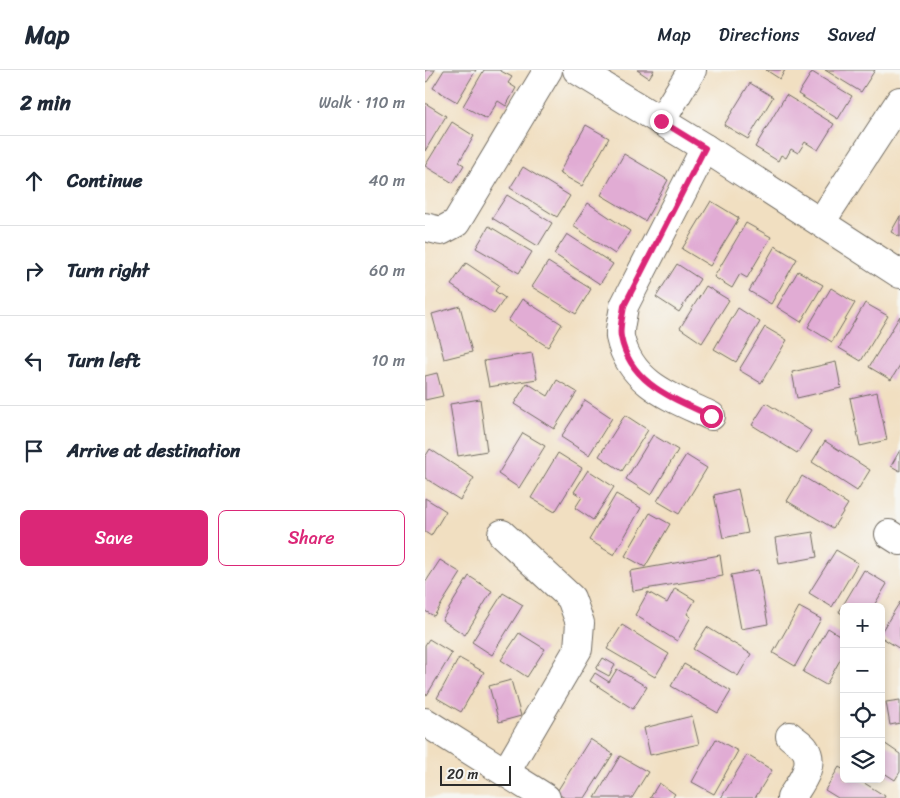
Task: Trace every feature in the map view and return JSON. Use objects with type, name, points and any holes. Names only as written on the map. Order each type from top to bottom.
[{"type":"street","points":[[425,227],[441,231],[456,223],[548,70]]},
{"type":"street","points":[[577,70],[705,148],[900,274]]},
{"type":"street","points":[[661,121],[692,70]]},
{"type":"street","points":[[821,222],[900,101]]},
{"type":"street","points":[[705,148],[624,306],[620,335],[629,361],[652,387],[711,416]]},
{"type":"street","points":[[502,534],[571,598],[580,624],[578,650],[506,772]]},
{"type":"street","points":[[425,722],[546,798]]},
{"type":"street","points":[[789,736],[805,749],[808,758],[806,774],[791,798]]},
{"type":"building","points":[[425,70],[435,70],[427,82],[425,81]]},
{"type":"building","points":[[444,70],[476,70],[457,102],[433,88]]},
{"type":"building","points":[[484,70],[499,70],[512,77],[508,83],[516,88],[506,106],[498,101],[487,119],[463,106]]},
{"type":"building","points":[[637,70],[654,70],[649,78]]},
{"type":"building","points":[[766,70],[785,70],[780,79]]},
{"type":"building","points":[[825,70],[875,70],[861,92]]},
{"type":"building","points":[[812,72],[852,96],[838,119],[798,94]]},
{"type":"building","points":[[750,83],[773,97],[748,139],[724,125]]},
{"type":"building","points":[[786,95],[834,124],[818,150],[805,142],[798,153],[791,149],[786,158],[781,155],[778,161],[755,147]]},
{"type":"building","points":[[425,103],[446,116],[425,151]]},
{"type":"building","points":[[452,122],[474,136],[459,162],[464,165],[453,183],[425,166]]},
{"type":"building","points":[[586,125],[609,138],[582,186],[559,173]]},
{"type":"building","points":[[624,154],[668,180],[645,221],[601,195]]},
{"type":"building","points":[[523,167],[570,196],[557,217],[510,188]]},
{"type":"building","points":[[507,195],[552,223],[538,246],[492,218]]},
{"type":"building","points":[[711,201],[739,218],[710,266],[682,249]]},
{"type":"building","points":[[588,203],[630,231],[615,254],[573,226]]},
{"type":"building","points":[[900,216],[900,237],[891,232]]},
{"type":"building","points":[[746,223],[771,237],[747,278],[740,274],[732,288],[714,277]]},
{"type":"building","points":[[489,226],[532,252],[519,273],[476,248]]},
{"type":"building","points":[[567,234],[613,264],[600,284],[554,254]]},
{"type":"building","points":[[775,246],[797,259],[771,304],[749,291]]},
{"type":"building","points":[[548,262],[591,289],[576,314],[532,287]]},
{"type":"building","points":[[466,263],[499,285],[495,291],[505,298],[494,314],[451,285]]},
{"type":"building","points":[[677,264],[700,279],[679,312],[656,297]]},
{"type":"building","points":[[798,271],[823,285],[801,322],[777,307]]},
{"type":"building","points":[[706,286],[729,300],[702,343],[680,328]]},
{"type":"building","points":[[831,288],[855,303],[832,342],[808,327]]},
{"type":"building","points":[[522,299],[562,324],[548,347],[508,321]]},
{"type":"building","points":[[865,303],[888,316],[861,361],[839,348]]},
{"type":"building","points":[[460,306],[472,352],[444,359],[432,314]]},
{"type":"building","points":[[738,308],[760,322],[736,362],[714,349]]},
{"type":"building","points":[[900,316],[900,365],[891,380],[869,367]]},
{"type":"building","points":[[765,327],[787,340],[761,383],[739,370]]},
{"type":"building","points":[[532,353],[537,379],[489,387],[484,361]]},
{"type":"building","points":[[836,362],[841,388],[797,398],[792,372]]},
{"type":"building","points":[[437,373],[443,396],[425,400],[425,376]]},
{"type":"building","points":[[557,380],[577,392],[554,429],[514,404],[527,383],[548,396]]},
{"type":"building","points":[[877,392],[887,440],[860,446],[850,398]]},
{"type":"building","points":[[480,399],[487,451],[458,456],[450,404]]},
{"type":"building","points":[[585,400],[612,418],[589,455],[561,437]]},
{"type":"building","points":[[766,403],[811,431],[797,453],[752,425]]},
{"type":"building","points":[[625,415],[648,430],[622,471],[599,456]]},
{"type":"building","points":[[523,433],[545,446],[519,488],[498,474]]},
{"type":"building","points":[[653,435],[678,450],[651,495],[626,479]]},
{"type":"building","points":[[825,441],[870,470],[857,491],[812,462]]},
{"type":"building","points":[[430,449],[474,478],[460,500],[425,478],[425,457]]},
{"type":"building","points":[[900,450],[900,471],[891,466]]},
{"type":"building","points":[[558,453],[582,468],[555,512],[531,498]]},
{"type":"building","points":[[686,455],[707,468],[679,514],[657,501]]},
{"type":"building","points":[[588,470],[614,487],[593,520],[575,508],[582,497],[574,492]]},
{"type":"building","points":[[802,476],[848,504],[833,528],[787,501]]},
{"type":"building","points":[[738,489],[748,533],[723,538],[714,495]]},
{"type":"building","points":[[616,494],[641,508],[614,555],[589,540]]},
{"type":"building","points":[[425,498],[446,511],[431,536],[425,532]]},
{"type":"building","points":[[650,513],[670,524],[645,567],[625,556]]},
{"type":"building","points":[[813,532],[817,557],[779,564],[775,538]]},
{"type":"building","points":[[836,550],[858,563],[832,607],[809,593]]},
{"type":"building","points":[[720,555],[723,576],[633,591],[630,571]]},
{"type":"building","points":[[440,560],[461,573],[434,616],[425,611],[425,583]]},
{"type":"building","points":[[758,570],[768,624],[741,629],[731,575]]},
{"type":"building","points":[[864,570],[887,584],[875,603],[844,603]]},
{"type":"building","points":[[469,576],[492,591],[465,635],[442,620]]},
{"type":"building","points":[[675,588],[695,600],[687,614],[691,617],[677,641],[635,615],[648,592],[667,603]]},
{"type":"building","points":[[503,593],[523,605],[492,655],[472,642]]},
{"type":"building","points":[[900,602],[900,649],[885,640],[885,626]]},
{"type":"building","points":[[799,607],[821,619],[795,666],[773,653]]},
{"type":"building","points":[[622,625],[669,654],[655,677],[607,649]]},
{"type":"building","points":[[707,627],[751,654],[738,676],[693,649]]},
{"type":"building","points":[[828,628],[840,636],[840,660],[826,685],[803,672]]},
{"type":"building","points":[[519,633],[545,649],[527,677],[501,660]]},
{"type":"building","points":[[429,639],[452,653],[427,695],[425,694],[425,645]]},
{"type":"building","points":[[459,658],[484,672],[461,712],[437,698]]},
{"type":"building","points":[[603,658],[615,665],[609,676],[596,669]]},
{"type":"building","points":[[684,664],[731,691],[718,713],[671,686]]},
{"type":"building","points":[[617,669],[647,687],[633,709],[590,681],[595,673],[609,682]]},
{"type":"building","points":[[511,680],[521,716],[499,722],[489,686]]},
{"type":"building","points":[[900,700],[900,723],[890,725],[886,702]]},
{"type":"building","points":[[692,716],[699,744],[650,755],[644,728]]},
{"type":"building","points":[[590,739],[613,754],[585,798],[565,798],[556,793]]},
{"type":"building","points":[[716,739],[738,751],[714,794],[692,782]]},
{"type":"building","points":[[885,744],[900,754],[900,772],[895,780],[885,774]]},
{"type":"building","points":[[747,755],[772,770],[755,798],[721,798]]},
{"type":"building","points":[[620,756],[648,772],[632,798],[595,798]]},
{"type":"building","points":[[839,767],[840,783],[864,783],[885,796],[884,798],[838,798],[825,790]]},
{"type":"building","points":[[659,783],[675,794],[672,798],[650,798]]},
{"type":"route","points":[[661,121],[705,148],[624,306],[620,335],[629,361],[652,387],[711,416]]}]
